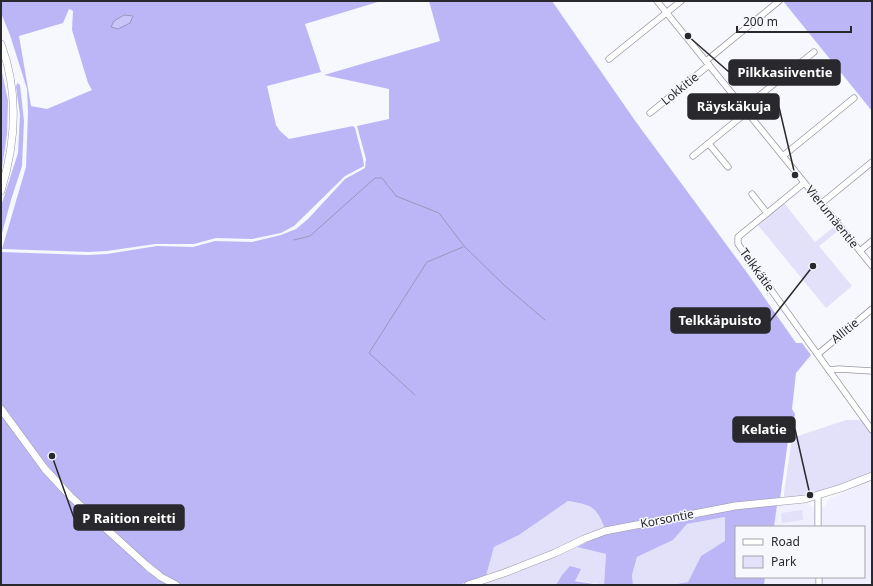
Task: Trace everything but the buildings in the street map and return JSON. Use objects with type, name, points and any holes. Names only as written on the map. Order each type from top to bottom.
[{"type":"main road","points":[[1,44],[10,74],[14,104],[14,122],[10,155],[1,191]]},
{"type":"main road","points":[[1,409],[45,469],[70,496],[146,565],[161,577],[176,585]]},
{"type":"main road","name":"Korsontie","points":[[468,585],[504,573],[606,531],[735,506],[805,499],[842,488],[872,476]]},
{"type":"street","name":"Vierumäentie","points":[[657,1],[872,266]]},
{"type":"street","points":[[609,59],[681,1]]},
{"type":"street","name":"Lokkitie","points":[[650,113],[779,1]]},
{"type":"street","points":[[693,156],[709,144],[814,52]]},
{"type":"street","points":[[783,156],[854,98]]},
{"type":"street","points":[[709,144],[728,167]]},
{"type":"street","points":[[822,203],[872,162]]},
{"type":"street","name":"Telkkätie","points":[[804,183],[738,237],[738,244],[872,430]]},
{"type":"street","points":[[752,194],[767,213]]},
{"type":"street","points":[[860,251],[872,241]]},
{"type":"street","name":"Allitie","points":[[818,354],[872,309]]},
{"type":"street","points":[[830,370],[839,369],[872,371]]},
{"type":"street","points":[[818,496],[818,526]]},
{"type":"shaded area","points":[[1,1],[381,1],[305,24],[321,72],[267,86],[276,125],[289,139],[353,126],[355,128],[364,166],[345,176],[294,226],[281,233],[252,239],[216,238],[194,244],[155,244],[107,251],[89,252],[2,249],[26,167],[28,113],[27,89],[10,35],[1,13]],"holes":[[[69,9],[73,11],[72,30],[88,83],[92,90],[47,109],[31,106],[19,36],[63,23]]]},
{"type":"shaded area","points":[[429,1],[552,1],[636,122],[748,274],[796,343],[802,343],[811,355],[796,373],[792,409],[795,414],[793,430],[788,441],[780,499],[605,529],[596,511],[583,504],[568,501],[519,535],[494,547],[486,576],[459,585],[179,585],[163,576],[148,564],[45,469],[1,408],[1,252],[88,255],[107,254],[157,246],[193,247],[215,241],[252,242],[281,235],[296,229],[308,219],[345,179],[365,168],[366,159],[357,126],[389,119],[389,89],[324,75],[440,41]]},
{"type":"shaded area","points":[[783,1],[872,1],[872,111]]},
{"type":"shaded area","points":[[124,15],[133,16],[130,23],[118,29],[111,27],[114,21]]},
{"type":"shaded area","points":[[1,67],[8,101],[7,134],[1,175]]},
{"type":"shaded area","points":[[17,83],[20,85],[24,121],[22,166],[1,237],[1,206],[18,153],[20,115],[16,87]]},
{"type":"shaded area","points":[[1,410],[44,469],[148,572],[170,585],[1,585]]},
{"type":"shaded area","points":[[869,481],[872,499],[872,585],[764,585],[765,578],[865,578],[865,526],[774,526],[777,505],[806,502],[814,508],[825,507],[829,499]]},
{"type":"shaded area","points":[[777,505],[774,526],[735,526],[735,578],[765,578],[764,585],[671,585],[688,582],[701,556],[725,541],[725,517],[687,524],[673,540],[637,557],[632,575],[633,585],[604,585],[606,554],[577,547],[595,538],[616,531],[734,508]]},
{"type":"shaded area","points":[[570,566],[581,569],[575,581],[601,585],[556,585]]},
{"type":"green space","points":[[784,203],[815,242],[835,226],[839,230],[819,246],[852,286],[826,308],[757,224]]},
{"type":"green space","points":[[846,420],[861,420],[872,434],[872,472],[816,494],[784,498],[792,438]]},
{"type":"green space","points":[[568,501],[583,504],[596,511],[605,529],[528,561],[486,576],[494,547],[519,535]]},
{"type":"green space","points":[[802,510],[803,520],[782,523],[781,513]]},
{"type":"green space","points":[[725,517],[726,541],[701,556],[688,582],[671,585],[633,585],[632,575],[637,557],[673,540],[687,524]]},
{"type":"green space","points":[[577,547],[606,554],[604,585],[575,580],[562,575],[556,585],[477,585],[551,558]]},
{"type":"waterway","points":[[294,240],[310,236],[375,178],[382,178],[396,196],[439,213],[464,246],[504,285],[545,320]]},
{"type":"waterway","points":[[415,395],[369,353],[427,262],[463,247]]},
{"type":"place","name":"Pilkkasiiventie","points":[[688,36]]},
{"type":"place","name":"Räyskäkuja","points":[[795,175]]},
{"type":"place","name":"Telkkäpuisto","points":[[813,266]]},
{"type":"place","name":"P Raition reitti","points":[[52,456]]},
{"type":"place","name":"Kelatie","points":[[810,495]]}]
